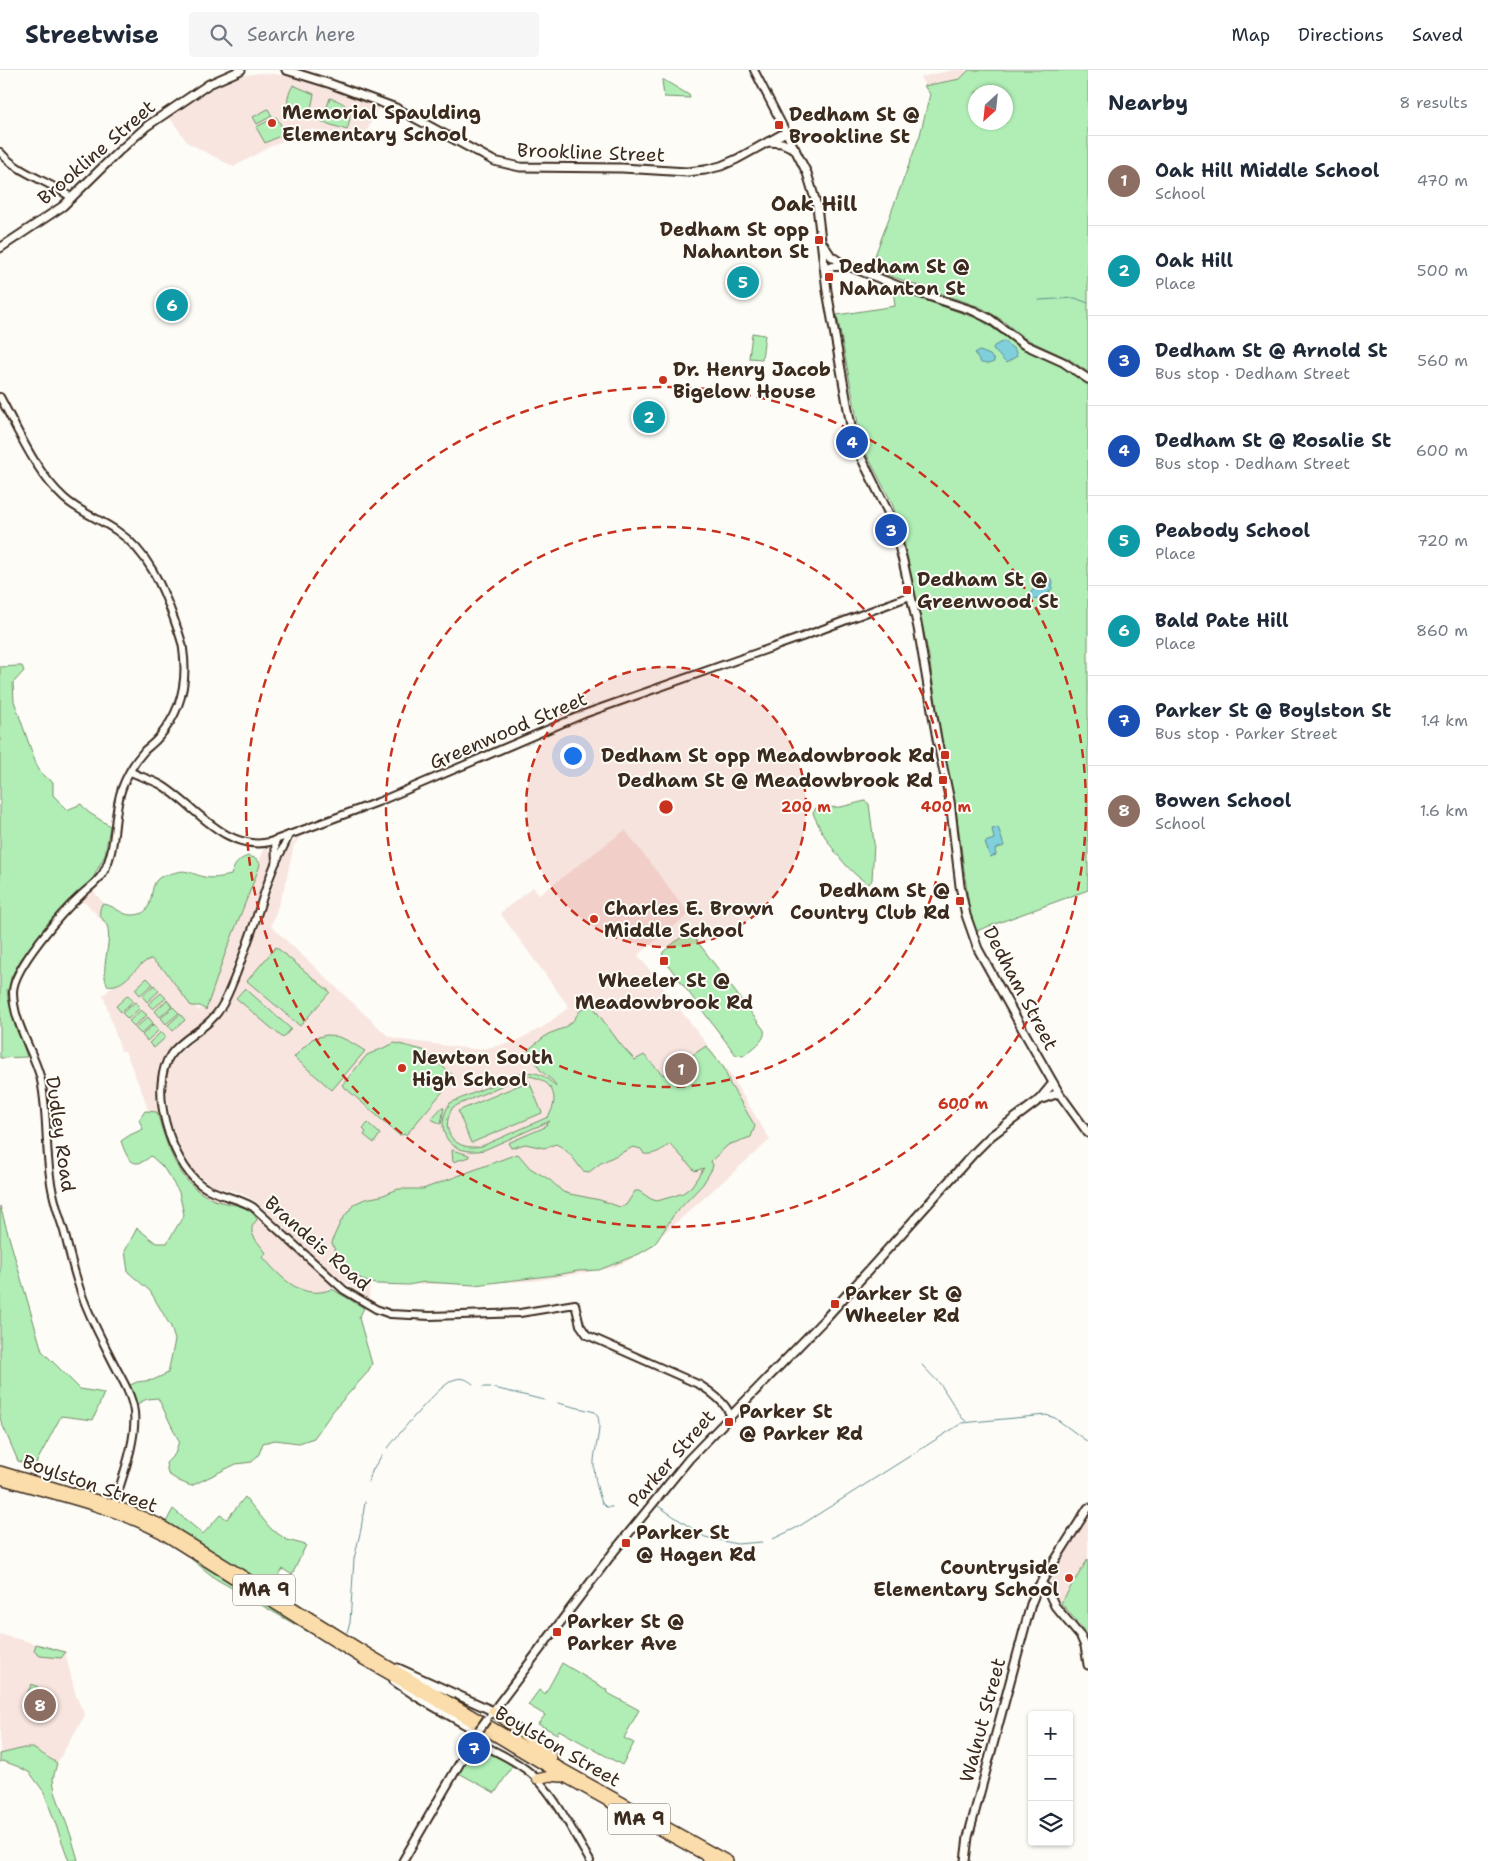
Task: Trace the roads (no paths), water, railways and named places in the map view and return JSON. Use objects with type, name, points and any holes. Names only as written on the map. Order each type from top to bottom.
[{"type":"highway","name":"Boylston Street","points":[[0,1471],[114,1504],[172,1530],[370,1660],[728,1861]]},
{"type":"highway","name":"Boylston Street","points":[[0,1479],[104,1508],[147,1525],[564,1777],[714,1861]]},
{"type":"highway","points":[[493,1711],[576,1776]]},
{"type":"highway","points":[[537,1779],[550,1776],[564,1777]]},
{"type":"main road","name":"Brookline Street","points":[[0,248],[72,198],[147,126],[208,84],[241,70]]},
{"type":"main road","name":"Brookline Street","points":[[286,70],[396,108],[494,161],[509,165],[630,168],[687,172],[705,170],[721,166],[786,132]]},
{"type":"main road","name":"Dedham Street","points":[[786,132],[796,150],[814,193],[818,211],[824,267],[851,426],[857,449],[892,520],[918,628],[937,739],[950,801],[960,886],[966,915],[978,948],[1053,1083],[1088,1132]]},
{"type":"main road","points":[[767,142],[782,143],[796,150]]},
{"type":"main road","points":[[822,241],[831,256],[848,266],[974,311],[996,323],[1023,344],[1063,362],[1088,379]]},
{"type":"main road","points":[[824,267],[848,266]]},
{"type":"main road","name":"Parker Street","points":[[403,1861],[478,1731],[615,1550],[689,1459],[824,1320],[974,1153],[1002,1127],[1039,1100],[1053,1083]]},
{"type":"main road","name":"Parker Street","points":[[1039,1100],[1060,1093]]},
{"type":"main road","points":[[1088,1508],[1039,1586],[1081,1637],[1088,1665]]},
{"type":"main road","name":"Walnut Street","points":[[964,1861],[967,1842],[1025,1620],[1039,1586]]},
{"type":"main road","name":"Boylston Street","points":[[370,1660],[493,1711]]},
{"type":"main road","name":"Boylston Street","points":[[370,1660],[419,1698],[478,1731]]},
{"type":"street","name":"Dedham Street","points":[[754,70],[786,132]]},
{"type":"street","points":[[0,152],[24,173],[65,192],[72,198]]},
{"type":"street","name":"Dudley Road","points":[[0,397],[34,460],[46,478],[63,497],[74,506],[114,528],[138,549],[158,579],[180,636],[184,658],[182,698],[179,705],[166,729],[144,752],[120,793],[111,852],[105,869],[93,885],[66,911],[27,959],[16,978],[13,994],[19,1020],[40,1077],[53,1194],[75,1276],[89,1314],[128,1393],[134,1410],[134,1428],[131,1443],[114,1504]]},
{"type":"street","name":"Greenwood Street","points":[[131,772],[164,787],[231,837],[256,844],[275,840],[378,802],[584,714],[802,638],[910,596]]},
{"type":"street","name":"Brandeis Road","points":[[289,835],[276,862],[234,980],[222,1005],[207,1024],[172,1052],[164,1070],[162,1095],[165,1119],[172,1144],[183,1165],[194,1179],[203,1186],[253,1206],[344,1290],[376,1309],[398,1315],[456,1316],[520,1313],[575,1304],[580,1325],[587,1335],[700,1385],[708,1390],[728,1410],[730,1415]]},
{"type":"street","name":"Brandeis Road","points":[[275,840],[276,862]]},
{"type":"street","name":"Boylston Street","points":[[473,1740],[523,1768],[537,1779],[552,1799],[590,1861]]},
{"type":"water","points":[[1004,341],[1015,350],[1017,356],[1006,363],[993,349],[994,346]]},
{"type":"water","points":[[980,351],[990,355],[994,362],[988,364],[981,363],[975,354]]},
{"type":"water","points":[[1047,575],[1053,581],[1052,589],[1041,600],[1031,599],[1030,594],[1038,582]]},
{"type":"water","points":[[998,827],[1004,846],[995,849],[996,855],[990,857],[985,842],[994,839],[992,829]]},
{"type":"waterway","points":[[1039,300],[1075,298],[1088,303]]},
{"type":"waterway","points":[[922,1365],[941,1385],[962,1418],[966,1421]]},
{"type":"waterway","points":[[388,1448],[421,1409],[449,1382],[461,1378],[473,1384]]},
{"type":"waterway","points":[[483,1387],[544,1400]]},
{"type":"waterway","points":[[558,1403],[595,1412],[598,1417],[599,1429],[594,1459],[595,1474],[602,1503],[606,1507],[612,1507]]},
{"type":"waterway","points":[[773,1539],[798,1527],[962,1423],[1046,1415],[1055,1418],[1088,1442]]},
{"type":"waterway","points":[[368,1482],[373,1469],[382,1455]]},
{"type":"waterway","points":[[347,1632],[350,1623],[354,1559],[365,1502]]},
{"type":"waterway","points":[[658,1506],[705,1537],[737,1544],[762,1542]]},
{"type":"place","name":"Memorial Spaulding Elementary School","points":[[272,123]]},
{"type":"place","name":"Dedham St @ Brookline St","points":[[779,125]]},
{"type":"place","name":"Dedham St opp Nahanton St","points":[[819,240]]},
{"type":"place","name":"Dedham St @ Nahanton St","points":[[829,277]]},
{"type":"place","name":"Peabody School","points":[[743,282]]},
{"type":"place","name":"Bald Pate Hill","points":[[172,305]]},
{"type":"place","name":"Dr. Henry Jacob Bigelow House","points":[[663,380]]},
{"type":"place","name":"Oak Hill","points":[[649,417]]},
{"type":"place","name":"Dedham St @ Rosalie St","points":[[852,442]]},
{"type":"place","name":"Dedham St @ Arnold St","points":[[891,530]]},
{"type":"place","name":"Dedham St @ Greenwood St","points":[[907,590]]},
{"type":"place","name":"Dedham St opp Meadowbrook Rd","points":[[945,755]]},
{"type":"place","name":"Dedham St @ Meadowbrook Rd","points":[[943,780]]},
{"type":"place","name":"Dedham St @ Country Club Rd","points":[[960,901]]},
{"type":"place","name":"Charles E. Brown Middle School","points":[[594,919]]},
{"type":"place","name":"Wheeler St @ Meadowbrook Rd","points":[[664,961]]},
{"type":"place","name":"Newton South High School","points":[[402,1068]]},
{"type":"place","name":"Oak Hill Middle School","points":[[681,1069]]},
{"type":"place","name":"Parker St @ Wheeler Rd","points":[[835,1304]]},
{"type":"place","name":"Parker St @ Parker Rd","points":[[729,1422]]},
{"type":"place","name":"Parker St @ Hagen Rd","points":[[626,1543]]},
{"type":"place","name":"Countryside Elementary School","points":[[1069,1578]]},
{"type":"place","name":"Parker St @ Parker Ave","points":[[557,1632]]},
{"type":"place","name":"Bowen School","points":[[40,1705]]},
{"type":"place","name":"Parker St @ Boylston St","points":[[474,1748]]},
{"type":"district","name":"Oak Hill","points":[[814,204]]}]
